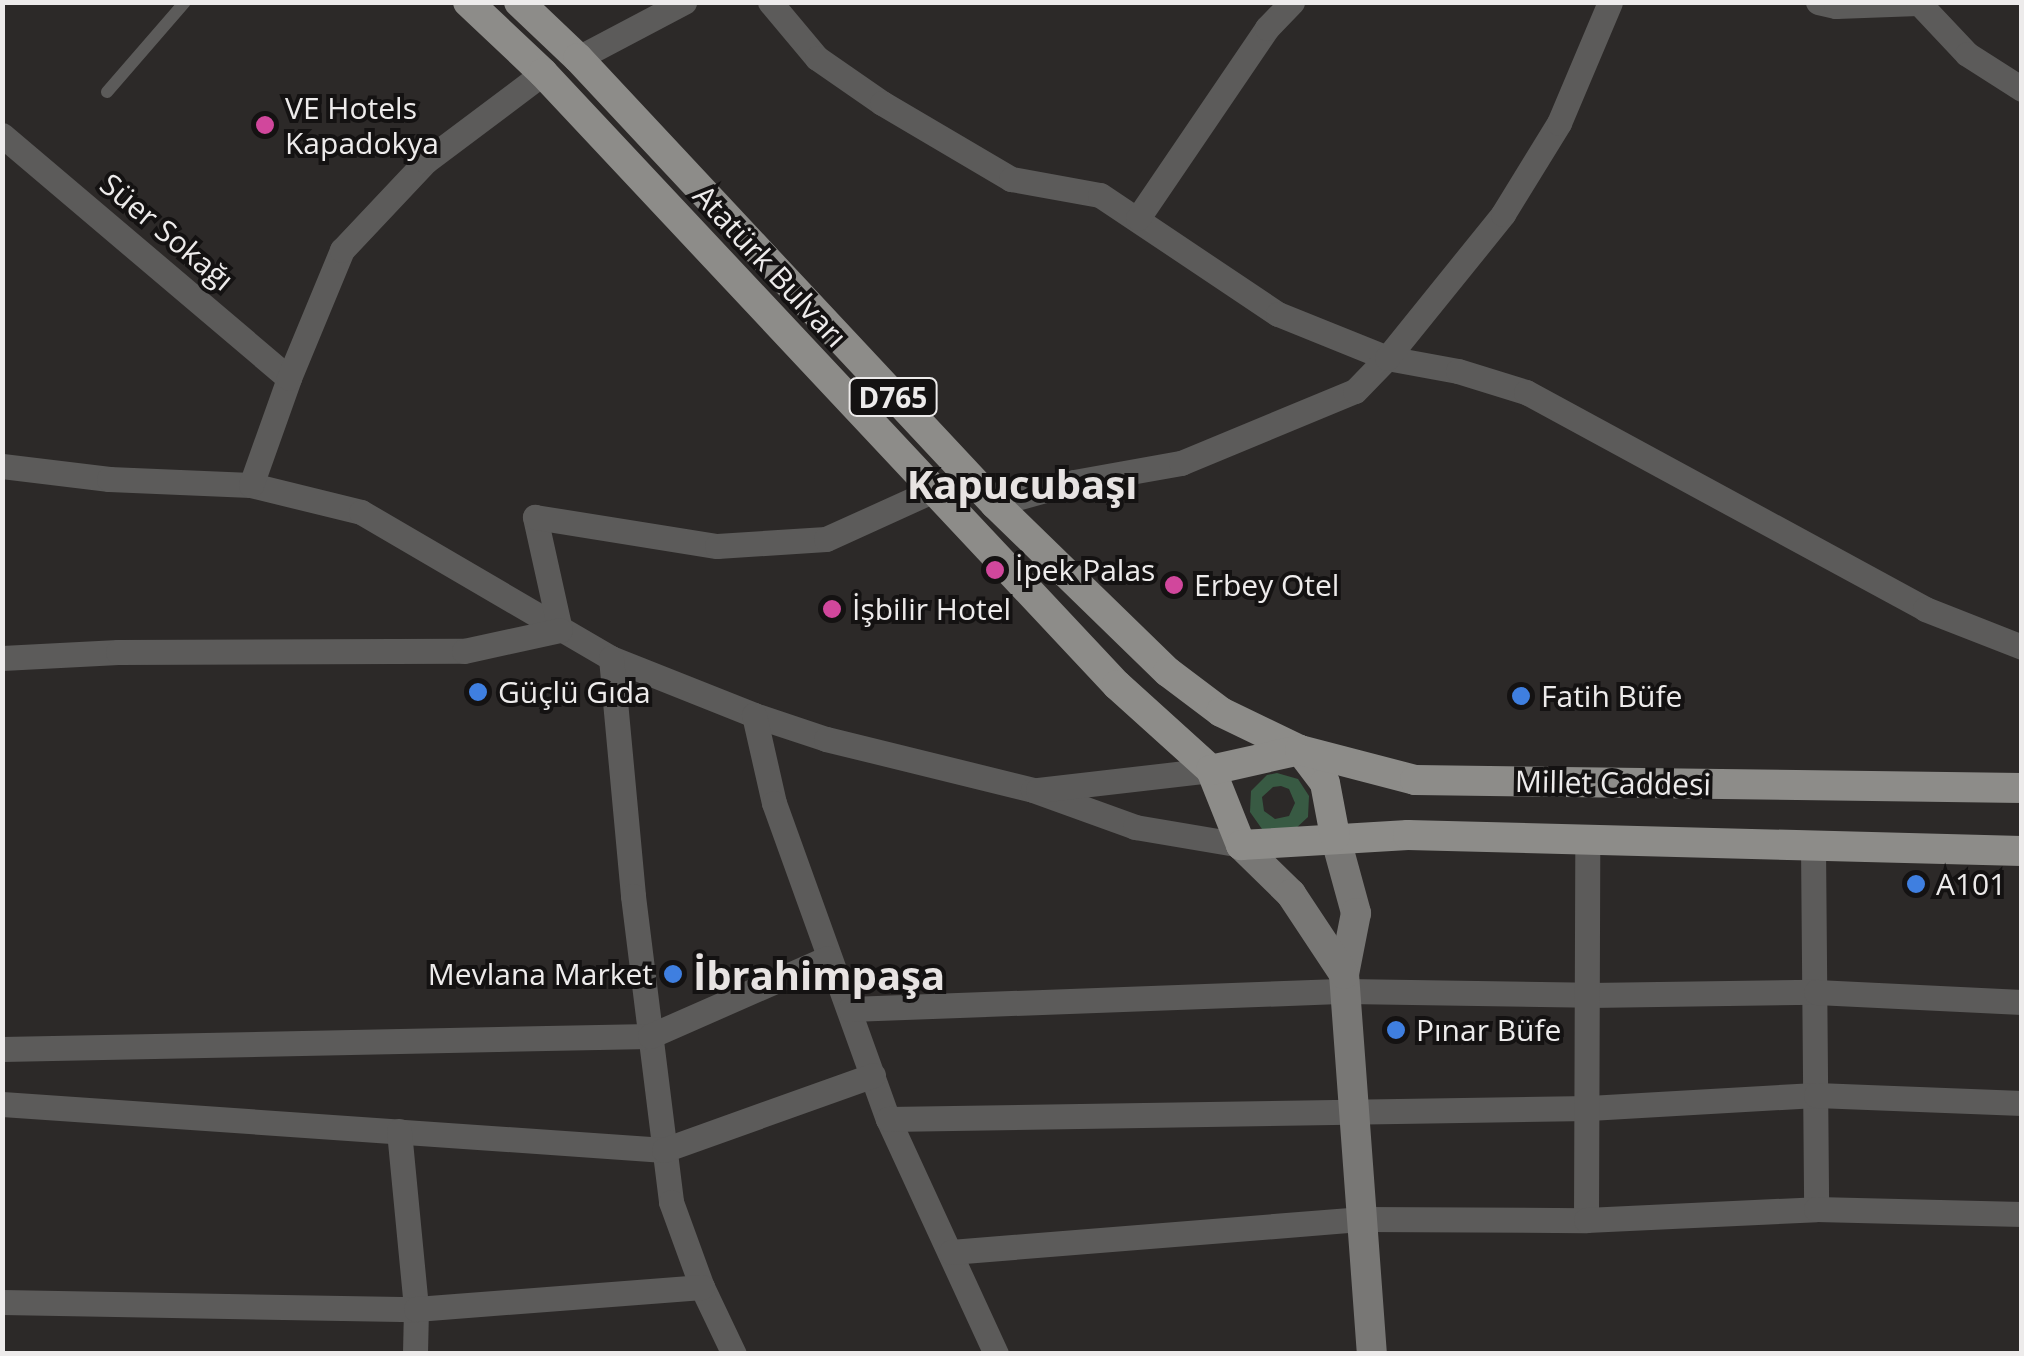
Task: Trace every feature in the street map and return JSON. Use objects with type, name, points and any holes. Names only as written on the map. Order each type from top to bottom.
[{"type":"main road","name":"Atatürk Bulvarı","points":[[468,2],[542,73],[1117,685],[1211,770]]},
{"type":"main road","name":"Atatürk Bulvarı","points":[[519,2],[578,58],[994,504],[1168,672],[1222,712],[1300,750]]},
{"type":"main road","name":"Millet Caddesi","points":[[1211,770],[1300,750],[1415,780],[2022,788]]},
{"type":"main road","points":[[1300,750],[1324,783],[1335,836]]},
{"type":"main road","points":[[1211,770],[1242,845]]},
{"type":"main road","name":"Millet Caddesi","points":[[1242,845],[1335,836],[2022,851]]},
{"type":"street","points":[[578,58],[684,2]]},
{"type":"street","points":[[770,2],[816,58],[1011,179],[1100,195],[1278,314],[1387,358],[1458,371],[1526,392],[1924,609],[2022,646]]},
{"type":"street","points":[[1138,218],[1226,85],[1292,2]]},
{"type":"street","points":[[994,504],[1074,482],[1181,464],[1355,390],[1387,358],[1503,214],[1559,122],[1610,2]]},
{"type":"street","points":[[1818,2],[1836,6],[1918,3],[1968,54],[2022,89]]},
{"type":"street","points":[[251,485],[288,378],[342,250],[426,160],[542,73]]},
{"type":"street","name":"Süer Sokağı","points":[[2,135],[288,378]]},
{"type":"street","points":[[2,466],[109,478],[251,485],[360,512],[611,658],[754,716],[826,739],[1034,790],[1135,827],[1242,845],[1292,894],[1345,982]]},
{"type":"street","points":[[560,630],[535,518],[717,546],[826,538],[934,490]]},
{"type":"street","points":[[2,658],[118,652],[464,651],[560,630]]},
{"type":"street","points":[[611,658],[671,1202],[702,1287],[734,1354]]},
{"type":"street","points":[[754,716],[774,804],[888,1119],[996,1354]]},
{"type":"street","points":[[1034,790],[1211,770]]},
{"type":"street","points":[[1335,836],[1356,913],[1345,982],[1372,1354]]},
{"type":"street","points":[[1586,1220],[1587,840]]},
{"type":"street","points":[[1813,846],[1816,1209]]},
{"type":"street","points":[[2,1049],[650,1036],[828,958]]},
{"type":"street","points":[[850,1009],[1345,982],[1589,995],[1816,992],[2022,1002]]},
{"type":"street","points":[[2,1104],[664,1150],[872,1075]]},
{"type":"street","points":[[888,1119],[1589,1108],[1816,1095],[2022,1103]]},
{"type":"street","points":[[399,1132],[416,1308],[415,1354]]},
{"type":"street","points":[[951,1252],[1362,1220],[1586,1220],[1816,1209],[2022,1214]]},
{"type":"street","points":[[2,1302],[416,1308],[702,1287]]},
{"type":"lane","points":[[107,92],[185,2]]},
{"type":"green space","points":[[1277,773],[1298,779],[1309,796],[1308,817],[1293,831],[1262,829],[1250,812],[1251,791],[1267,775]],"holes":[[[1273,787],[1289,789],[1295,803],[1289,816],[1275,819],[1264,811],[1262,797]]]},
{"type":"place","name":"VE Hotels Kapadokya","points":[[265,125]]},
{"type":"place","name":"İpek Palas","points":[[995,570]]},
{"type":"place","name":"Erbey Otel","points":[[1174,585]]},
{"type":"place","name":"İşbilir Hotel","points":[[832,609]]},
{"type":"place","name":"Güçlü Gıda","points":[[478,692]]},
{"type":"place","name":"Fatih Büfe","points":[[1521,696]]},
{"type":"place","name":"A101","points":[[1916,884]]},
{"type":"place","name":"Mevlana Market","points":[[673,974]]},
{"type":"place","name":"Pınar Büfe","points":[[1396,1030]]},
{"type":"district","name":"Kapucubaşı","points":[[1022,484]]},
{"type":"district","name":"İbrahimpaşa","points":[[819,975]]}]
